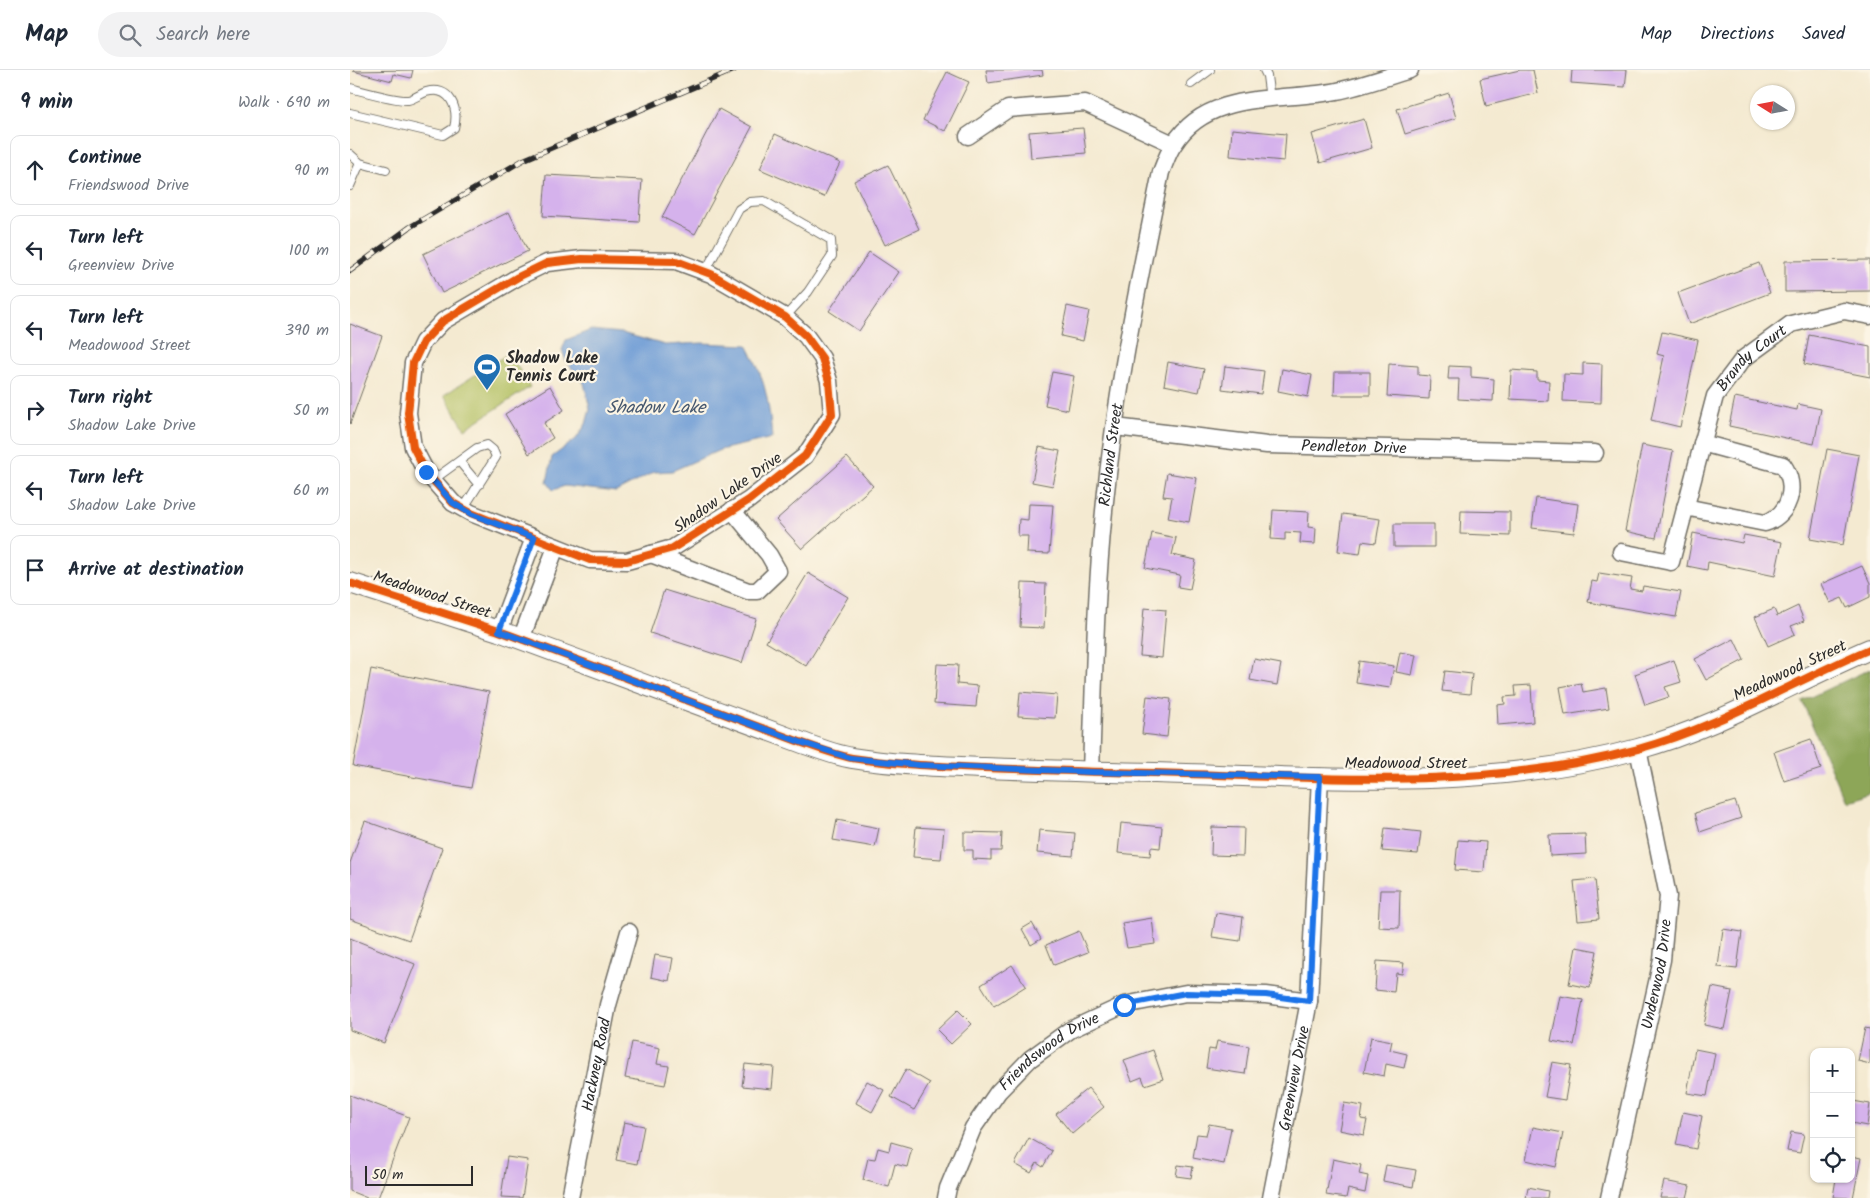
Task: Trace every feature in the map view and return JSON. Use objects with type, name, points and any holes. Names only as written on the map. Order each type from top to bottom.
[{"type":"street","name":"Richland Street","points":[[1091,772],[1096,628],[1104,512],[1115,427],[1155,199],[1161,172],[1173,144],[1186,128],[1199,117],[1230,104],[1337,91],[1410,70]]},
{"type":"street","points":[[968,136],[1008,109],[1085,103],[1173,144]]},
{"type":"street","name":"Shadow Lake Drive","points":[[582,260],[676,261],[705,272],[785,316],[806,336],[822,358],[829,381],[832,414],[805,456],[732,510],[673,548],[627,561],[590,560],[463,509],[453,503],[426,472],[413,448],[408,413],[410,384],[413,363],[423,342],[443,321],[518,277],[547,263],[582,260]]},
{"type":"street","name":"Brandy Court","points":[[1621,552],[1671,562],[1714,396],[1743,359],[1791,324],[1844,311],[1870,316]]},
{"type":"street","name":"Pendleton Drive","points":[[1115,427],[1267,445],[1595,453]]},
{"type":"street","points":[[1685,507],[1765,523],[1783,513],[1791,496],[1790,474],[1783,465],[1702,443]]},
{"type":"street","points":[[651,554],[748,591],[757,591],[778,571],[769,555],[732,510]]},
{"type":"street","points":[[499,631],[534,538]]},
{"type":"street","points":[[521,639],[556,547]]},
{"type":"street","name":"Meadowood Street","points":[[350,583],[499,631],[800,742],[850,758],[919,765],[1091,772],[1320,777],[1455,778],[1528,771],[1638,749],[1759,702],[1870,649]]},
{"type":"street","name":"Underwood Drive","points":[[1609,1198],[1662,960],[1668,896],[1638,749]]},
{"type":"street","name":"Greenview Drive","points":[[1271,1198],[1309,1001],[1320,777]]},
{"type":"street","name":"Hackney Road","points":[[570,1198],[608,1006],[629,932]]},
{"type":"street","name":"Friendswood Drive","points":[[946,1198],[948,1188],[973,1128],[998,1092],[1030,1059],[1070,1030],[1124,1005],[1186,993],[1266,995],[1309,1001]]},
{"type":"lane","points":[[1191,84],[1210,70]]},
{"type":"lane","points":[[1264,70],[1267,76],[1270,99]]},
{"type":"lane","points":[[350,88],[408,100],[427,92],[438,91],[446,94],[453,102],[457,117],[454,128],[442,135],[350,113]]},
{"type":"lane","points":[[350,154],[360,163],[386,170]]},
{"type":"lane","points":[[350,186],[360,163]]},
{"type":"lane","points":[[705,272],[739,209],[750,202],[764,202],[831,240],[832,256],[808,292],[785,316]]},
{"type":"lane","points":[[433,480],[476,448],[486,445],[493,450],[496,457],[463,509]]},
{"type":"lane","points":[[459,461],[479,485]]},
{"type":"green space","name":"Shadow Lake Tennis Court","points":[[509,353],[530,387],[465,429],[444,395]]},
{"type":"green space","points":[[1870,669],[1870,792],[1844,800],[1802,701]]},
{"type":"water","name":"Shadow Lake","points":[[591,330],[622,333],[665,345],[702,343],[747,345],[758,368],[765,390],[772,438],[720,450],[672,471],[654,472],[616,492],[565,486],[553,490],[547,482],[552,457],[576,439],[586,424],[590,409],[584,383],[566,361],[562,350],[566,340]]},
{"type":"building","points":[[413,70],[411,78],[394,74],[392,81],[353,71]]},
{"type":"building","points":[[986,70],[1042,70],[1043,75],[988,83]]},
{"type":"building","points":[[1520,70],[1533,70],[1538,93],[1486,106],[1480,79]]},
{"type":"building","points":[[1572,70],[1627,70],[1625,87],[1571,83]]},
{"type":"building","points":[[947,72],[969,82],[945,131],[923,120]]},
{"type":"building","points":[[1449,93],[1456,118],[1405,134],[1397,109]]},
{"type":"building","points":[[719,109],[752,127],[695,234],[662,217]]},
{"type":"building","points":[[1364,119],[1372,148],[1320,163],[1312,134]]},
{"type":"building","points":[[1083,128],[1086,153],[1031,158],[1029,132]]},
{"type":"building","points":[[1232,129],[1286,134],[1284,161],[1230,156]]},
{"type":"building","points":[[775,134],[840,163],[824,197],[760,169]]},
{"type":"building","points":[[888,165],[919,229],[885,245],[854,181]]},
{"type":"building","points":[[546,175],[642,180],[639,222],[543,216]]},
{"type":"building","points":[[509,212],[528,251],[442,293],[423,254]]},
{"type":"building","points":[[869,252],[899,272],[859,331],[829,311]]},
{"type":"building","points":[[1870,260],[1870,291],[1785,292],[1785,261]]},
{"type":"building","points":[[1759,263],[1770,293],[1689,324],[1678,293]]},
{"type":"building","points":[[1067,306],[1089,311],[1083,341],[1061,336]]},
{"type":"building","points":[[350,324],[382,336],[350,424]]},
{"type":"building","points":[[1662,332],[1698,340],[1680,427],[1651,420],[1664,356],[1657,354]]},
{"type":"building","points":[[1809,335],[1870,347],[1870,377],[1804,364]]},
{"type":"building","points":[[1168,362],[1204,369],[1199,392],[1164,385]]},
{"type":"building","points":[[1583,363],[1602,364],[1601,403],[1563,401],[1564,374],[1583,375]]},
{"type":"building","points":[[1389,364],[1418,366],[1418,375],[1430,376],[1429,399],[1387,396]]},
{"type":"building","points":[[1225,366],[1264,371],[1261,394],[1222,389]]},
{"type":"building","points":[[1449,366],[1471,367],[1471,377],[1494,379],[1493,401],[1458,399],[1459,379],[1448,379]]},
{"type":"building","points":[[1282,369],[1312,375],[1308,397],[1278,391]]},
{"type":"building","points":[[1511,370],[1537,372],[1537,380],[1549,381],[1548,401],[1510,399]]},
{"type":"building","points":[[1052,372],[1074,376],[1068,410],[1045,405]]},
{"type":"building","points":[[1335,372],[1370,372],[1370,395],[1334,395]]},
{"type":"building","points":[[550,386],[564,410],[544,423],[553,438],[529,454],[505,414]]},
{"type":"building","points":[[1735,397],[1797,410],[1798,404],[1821,409],[1814,444],[1729,426]]},
{"type":"building","points":[[1642,445],[1673,451],[1656,538],[1625,531]]},
{"type":"building","points":[[1039,447],[1060,451],[1053,486],[1032,482]]},
{"type":"building","points":[[1827,449],[1859,455],[1843,545],[1810,539]]},
{"type":"building","points":[[847,457],[873,486],[802,549],[776,520]]},
{"type":"building","points":[[1167,473],[1197,478],[1189,522],[1168,518],[1172,497],[1163,496]]},
{"type":"building","points":[[1536,498],[1578,504],[1574,533],[1532,528]]},
{"type":"building","points":[[1029,504],[1053,505],[1049,554],[1027,553],[1028,536],[1018,536],[1019,519],[1028,520]]},
{"type":"building","points":[[1273,510],[1309,512],[1308,527],[1316,528],[1315,544],[1300,543],[1301,533],[1285,532],[1285,540],[1271,539]]},
{"type":"building","points":[[1461,511],[1510,512],[1510,536],[1460,534]]},
{"type":"building","points":[[1343,514],[1380,519],[1376,543],[1362,541],[1360,554],[1338,551]]},
{"type":"building","points":[[1394,524],[1434,524],[1434,547],[1394,547]]},
{"type":"building","points":[[1152,533],[1176,538],[1172,555],[1196,560],[1190,589],[1178,587],[1180,575],[1145,568]]},
{"type":"building","points":[[1693,533],[1742,543],[1744,535],[1782,542],[1775,576],[1708,562],[1707,570],[1687,566]]},
{"type":"building","points":[[1862,566],[1870,583],[1870,597],[1847,608],[1842,598],[1830,603],[1821,584]]},
{"type":"building","points":[[808,573],[848,597],[806,666],[766,642]]},
{"type":"building","points":[[1599,573],[1632,578],[1630,589],[1642,591],[1643,586],[1681,592],[1676,617],[1588,602],[1592,581],[1597,582]]},
{"type":"building","points":[[1022,583],[1046,584],[1044,628],[1020,627]]},
{"type":"building","points":[[664,590],[756,619],[742,663],[650,633]]},
{"type":"building","points":[[1798,606],[1804,621],[1791,626],[1795,634],[1768,646],[1755,617],[1774,609],[1777,616]]},
{"type":"building","points":[[1144,608],[1166,610],[1162,658],[1140,656]]},
{"type":"building","points":[[1734,639],[1744,660],[1706,680],[1695,659]]},
{"type":"building","points":[[1400,652],[1416,655],[1412,675],[1396,672]]},
{"type":"building","points":[[1254,659],[1281,664],[1277,685],[1250,680]]},
{"type":"building","points":[[1674,660],[1681,682],[1665,687],[1669,697],[1645,705],[1635,674]]},
{"type":"building","points":[[1359,661],[1394,666],[1390,688],[1356,683]]},
{"type":"building","points":[[937,664],[958,665],[957,684],[978,686],[976,707],[934,704]]},
{"type":"building","points":[[371,669],[489,692],[471,788],[353,766]]},
{"type":"building","points":[[1445,671],[1472,674],[1470,694],[1442,691]]},
{"type":"building","points":[[1581,683],[1583,692],[1606,688],[1609,708],[1565,715],[1560,687]]},
{"type":"building","points":[[1531,685],[1533,722],[1498,725],[1497,705],[1505,704],[1504,697],[1516,696],[1515,686]]},
{"type":"building","points":[[1020,692],[1057,695],[1055,718],[1018,716]]},
{"type":"building","points":[[1147,696],[1171,699],[1167,737],[1142,734]]},
{"type":"building","points":[[1811,739],[1821,769],[1784,781],[1774,752]]},
{"type":"building","points":[[1735,801],[1741,818],[1700,832],[1695,813]]},
{"type":"building","points":[[837,820],[879,828],[875,847],[833,840]]},
{"type":"building","points":[[365,821],[442,848],[409,940],[350,919],[350,863]]},
{"type":"building","points":[[1121,823],[1162,827],[1160,848],[1151,847],[1150,856],[1118,853]]},
{"type":"building","points":[[916,827],[944,829],[941,859],[913,857]]},
{"type":"building","points":[[1212,827],[1244,828],[1243,856],[1211,855]]},
{"type":"building","points":[[1385,828],[1421,832],[1418,854],[1382,851]]},
{"type":"building","points":[[1039,830],[1075,833],[1073,856],[1037,853]]},
{"type":"building","points":[[964,832],[1002,833],[1001,851],[991,851],[991,860],[973,859],[973,850],[964,850]]},
{"type":"building","points":[[1585,834],[1586,854],[1550,856],[1549,835]]},
{"type":"building","points":[[1458,840],[1486,842],[1484,872],[1455,870]]},
{"type":"building","points":[[1595,879],[1599,919],[1578,921],[1574,881]]},
{"type":"building","points":[[1380,890],[1400,890],[1399,928],[1378,927]]},
{"type":"building","points":[[1216,913],[1243,917],[1240,941],[1212,937]]},
{"type":"building","points":[[1152,918],[1155,944],[1127,948],[1122,923]]},
{"type":"building","points":[[1032,923],[1041,939],[1031,945],[1022,929]]},
{"type":"building","points":[[1723,929],[1742,932],[1737,969],[1718,967]]},
{"type":"building","points":[[1079,931],[1088,952],[1054,965],[1046,945]]},
{"type":"building","points":[[350,938],[415,964],[384,1043],[350,1030]]},
{"type":"building","points":[[1576,947],[1597,951],[1590,988],[1569,984]]},
{"type":"building","points":[[655,955],[673,958],[669,981],[651,977]]},
{"type":"building","points":[[1377,961],[1404,963],[1402,974],[1396,973],[1394,992],[1375,990]]},
{"type":"building","points":[[1012,965],[1026,986],[994,1006],[981,985]]},
{"type":"building","points":[[1712,987],[1732,991],[1724,1029],[1704,1025]]},
{"type":"building","points":[[1560,996],[1583,1000],[1574,1045],[1551,1041]]},
{"type":"building","points":[[958,1010],[972,1024],[951,1044],[937,1030]]},
{"type":"building","points":[[1865,1028],[1870,1029],[1870,1064],[1858,1061]]},
{"type":"building","points":[[1371,1037],[1392,1041],[1390,1050],[1407,1054],[1404,1068],[1386,1064],[1384,1076],[1364,1072]]},
{"type":"building","points":[[1217,1041],[1249,1046],[1245,1074],[1206,1068],[1209,1049],[1215,1050]]},
{"type":"building","points":[[632,1042],[660,1048],[657,1064],[669,1066],[665,1085],[625,1078]]},
{"type":"building","points":[[1695,1049],[1715,1053],[1707,1096],[1687,1093]]},
{"type":"building","points":[[1153,1050],[1163,1079],[1145,1085],[1142,1077],[1132,1081],[1124,1060]]},
{"type":"building","points":[[1552,1062],[1571,1065],[1565,1100],[1545,1097]]},
{"type":"building","points":[[745,1064],[774,1067],[772,1089],[742,1086]]},
{"type":"building","points":[[906,1069],[930,1083],[914,1110],[891,1097]]},
{"type":"building","points":[[867,1081],[884,1090],[872,1112],[856,1103]]},
{"type":"building","points":[[1088,1088],[1104,1107],[1072,1134],[1056,1114]]},
{"type":"building","points":[[350,1095],[409,1117],[378,1198],[367,1198],[350,1191]]},
{"type":"building","points":[[1855,1101],[1870,1104],[1867,1126],[1855,1124]]},
{"type":"building","points":[[1344,1103],[1363,1106],[1361,1119],[1367,1120],[1364,1135],[1339,1130]]},
{"type":"building","points":[[1683,1112],[1702,1116],[1696,1149],[1676,1145]]},
{"type":"building","points":[[624,1122],[644,1126],[637,1164],[616,1160]]},
{"type":"building","points":[[1209,1124],[1231,1128],[1224,1164],[1193,1158],[1197,1134],[1206,1135]]},
{"type":"building","points":[[1533,1127],[1563,1133],[1556,1167],[1526,1160]]},
{"type":"building","points":[[1791,1132],[1804,1134],[1800,1153],[1787,1151]]},
{"type":"building","points":[[1029,1138],[1052,1151],[1043,1167],[1037,1163],[1031,1173],[1015,1164]]},
{"type":"building","points":[[891,1142],[912,1148],[907,1167],[895,1164],[889,1187],[863,1180],[868,1158],[875,1159],[878,1148],[889,1151]]},
{"type":"building","points":[[507,1157],[528,1160],[522,1198],[501,1197]]},
{"type":"building","points":[[1855,1157],[1861,1158],[1853,1198],[1833,1197],[1835,1183],[1855,1183]]},
{"type":"building","points":[[1333,1159],[1361,1165],[1359,1174],[1368,1176],[1365,1193],[1348,1189],[1346,1198],[1326,1195]]},
{"type":"building","points":[[1178,1165],[1193,1167],[1191,1178],[1176,1176]]},
{"type":"building","points":[[1386,1165],[1416,1170],[1413,1187],[1383,1181]]},
{"type":"building","points":[[1664,1181],[1690,1186],[1687,1198],[1660,1198]]},
{"type":"building","points":[[1528,1187],[1548,1191],[1547,1198],[1526,1198]]},
{"type":"railway","points":[[350,271],[410,227],[523,160],[734,70]]},
{"type":"cycle path","points":[[582,259],[676,261],[711,274],[785,317],[806,336],[822,358],[829,381],[832,414],[805,456],[749,500],[673,548],[627,561],[590,560],[471,513],[453,503],[426,472],[413,447],[408,413],[413,363],[423,342],[443,321],[518,277],[547,263],[582,259]]},
{"type":"cycle path","points":[[350,583],[499,631],[833,753],[852,758],[885,762],[951,767],[1337,779],[1459,777],[1520,771],[1579,763],[1668,740],[1726,716],[1870,649]]},
{"type":"place","name":"Shadow Lake Tennis Court","points":[[487,391]]},
{"type":"route","points":[[426,472],[453,503],[471,514],[534,538],[499,631],[800,742],[850,758],[919,765],[1091,772],[1320,777],[1309,1001],[1266,995],[1186,993],[1124,1005]]}]
